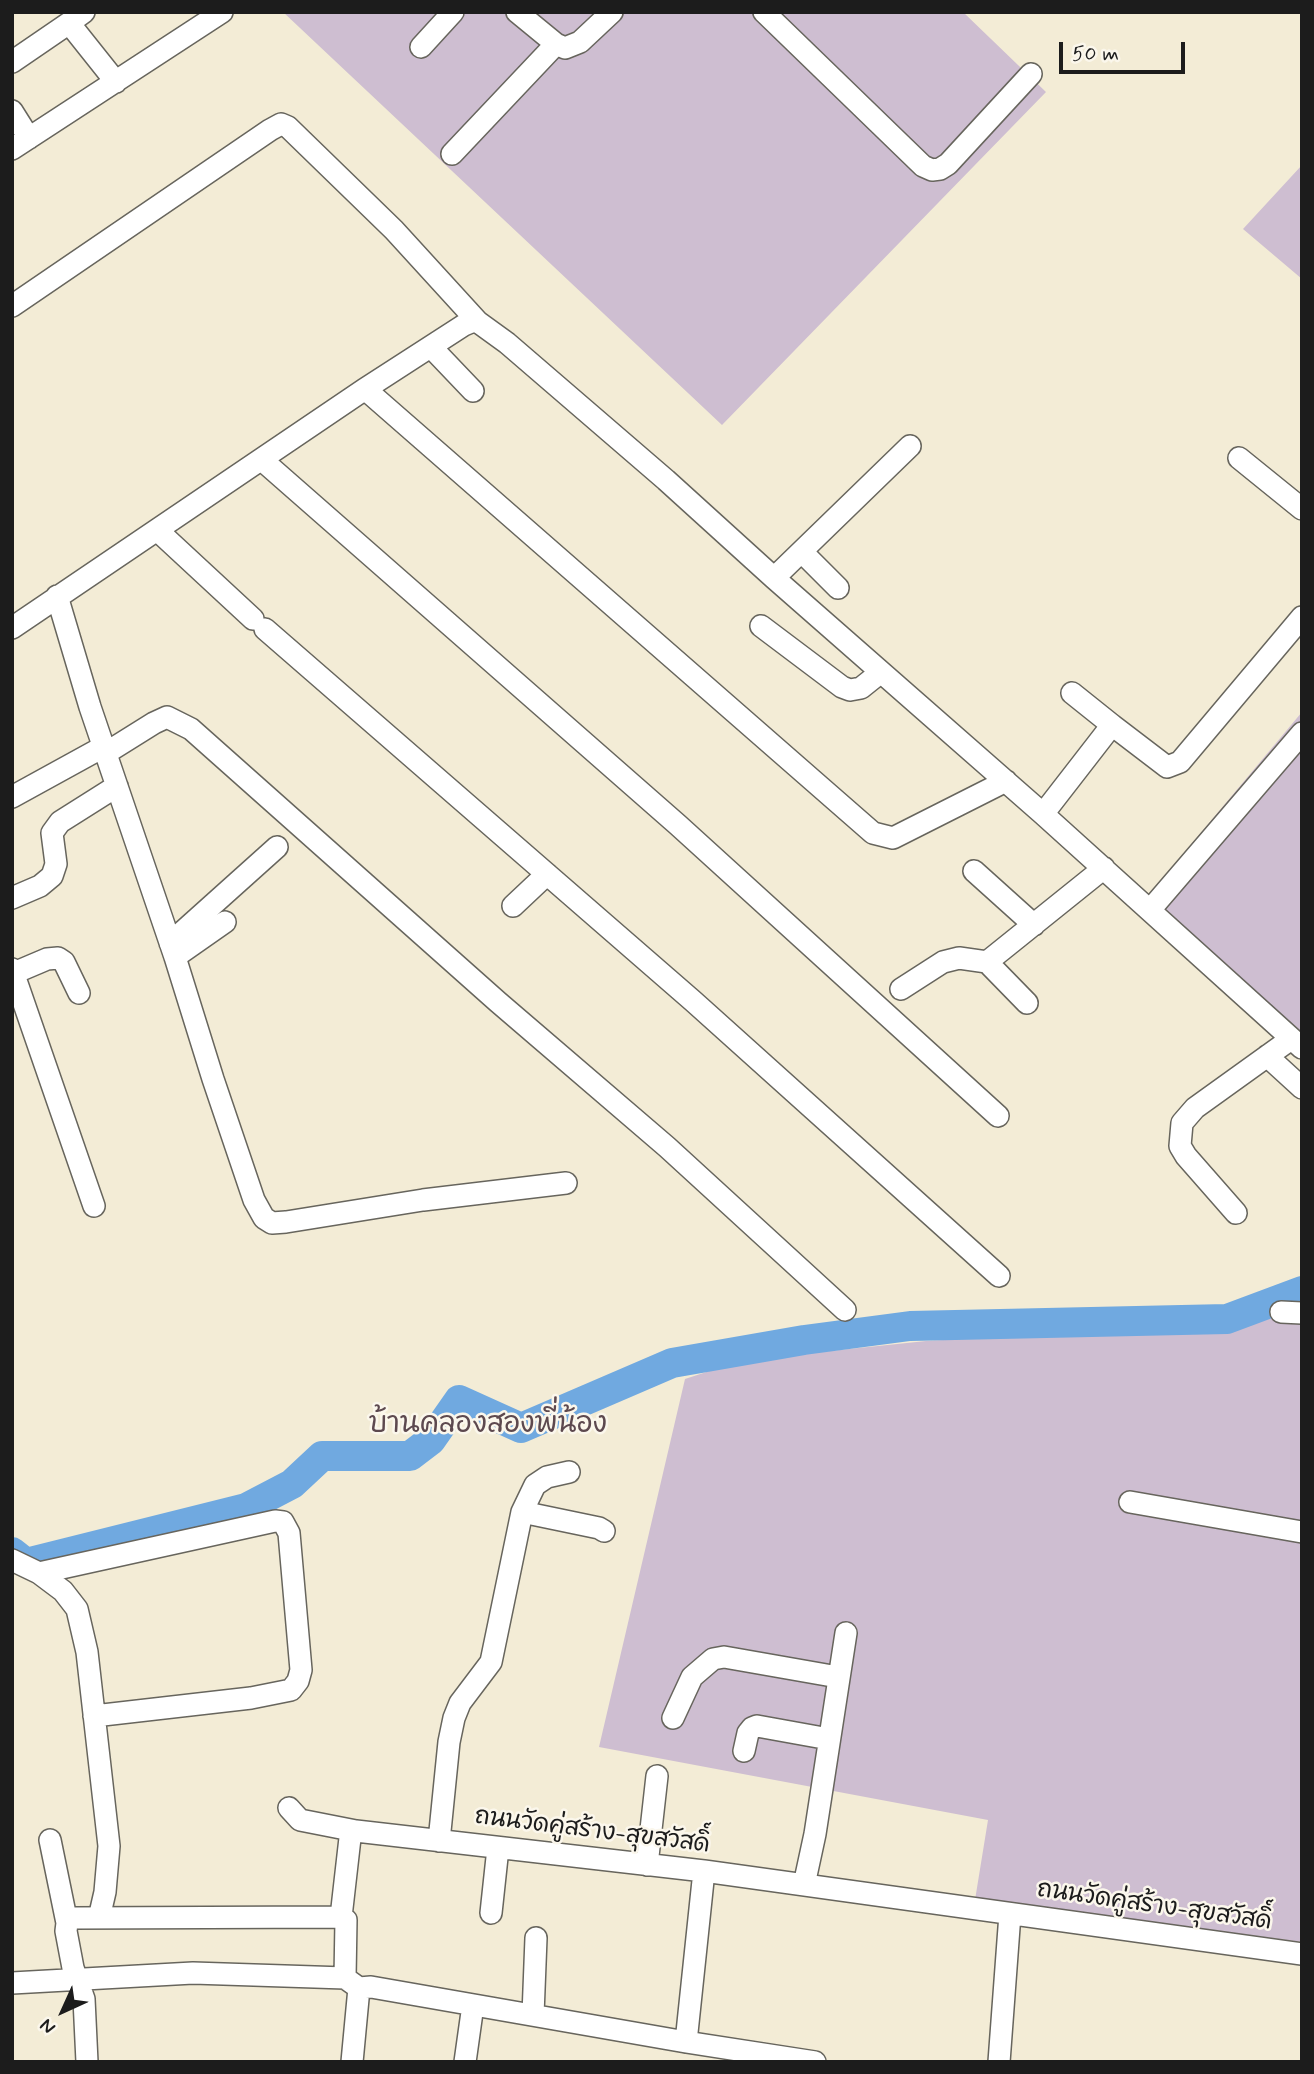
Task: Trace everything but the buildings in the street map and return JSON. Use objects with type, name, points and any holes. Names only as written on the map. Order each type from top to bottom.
[{"type":"street","points":[[12,111],[21,143],[222,12]]},
{"type":"street","points":[[421,47],[453,12]]},
{"type":"street","points":[[517,12],[556,44],[565,48],[572,47],[612,12]]},
{"type":"street","points":[[764,12],[923,166],[932,170],[948,164],[1031,74]]},
{"type":"street","points":[[12,62],[76,18],[116,82]]},
{"type":"street","points":[[452,154],[556,44]]},
{"type":"street","points":[[12,306],[270,130],[281,124],[298,134],[394,230],[478,322],[507,343],[666,480],[1297,1043],[1268,1056],[1195,1108],[1182,1123],[1180,1146],[1236,1213]]},
{"type":"street","points":[[12,628],[365,389],[471,322],[478,322]]},
{"type":"street","points":[[431,347],[473,391]]},
{"type":"street","points":[[365,389],[873,833],[893,838],[1006,781]]},
{"type":"street","points":[[774,579],[910,446]]},
{"type":"street","points":[[1239,458],[1302,509]]},
{"type":"street","points":[[262,460],[678,825],[998,1116]]},
{"type":"street","points":[[157,530],[259,624],[821,1114],[999,1276]]},
{"type":"street","points":[[802,552],[838,588]]},
{"type":"street","points":[[57,596],[104,750],[254,1200],[264,1218],[272,1223],[423,1200],[566,1183]]},
{"type":"street","points":[[1072,693],[1167,767],[1174,766],[1302,617]]},
{"type":"street","points":[[761,626],[842,687],[850,690],[861,688],[881,672]]},
{"type":"street","points":[[12,797],[167,717],[191,729],[498,1002],[667,1147],[845,1310]]},
{"type":"street","points":[[1043,814],[1112,725]]},
{"type":"street","points":[[1150,910],[1302,733]]},
{"type":"street","points":[[12,898],[40,886],[52,876],[56,864],[52,833],[60,822],[117,786]]},
{"type":"street","points":[[172,950],[277,847]]},
{"type":"street","points":[[987,962],[1104,868]]},
{"type":"street","points":[[974,871],[1034,925]]},
{"type":"street","points":[[513,906],[547,874]]},
{"type":"street","points":[[172,950],[225,922]]},
{"type":"street","points":[[79,993],[64,962],[58,958],[13,971],[94,1206]]},
{"type":"street","points":[[901,989],[943,962],[959,958],[987,962],[1027,1003]]},
{"type":"street","points":[[1268,1056],[1302,1088]]},
{"type":"street","points":[[439,1841],[454,1718],[460,1703],[491,1662],[522,1512],[535,1485],[547,1477],[569,1472]]},
{"type":"street","points":[[1130,1502],[1302,1532]]},
{"type":"street","points":[[522,1512],[604,1531]]},
{"type":"street","points":[[39,1573],[275,1521],[283,1522],[289,1533],[301,1671],[291,1690],[251,1698],[94,1716]]},
{"type":"street","points":[[12,1560],[39,1573],[62,1591],[77,1609],[88,1652],[109,1846],[105,1892],[99,1918]]},
{"type":"street","points":[[804,1885],[815,1834],[846,1633]]},
{"type":"street","points":[[673,1718],[692,1677],[713,1659],[724,1657],[838,1677]]},
{"type":"street","points":[[744,1751],[748,1733],[757,1726],[829,1739]]},
{"type":"street","points":[[647,1865],[657,1776]]},
{"type":"street","name":"ถนนวัดคู่สร้าง-สุขสวัสดิ์","points":[[289,1808],[300,1820],[356,1831],[705,1871],[1302,1954]]},
{"type":"street","points":[[341,1917],[350,1838],[356,1831]]},
{"type":"street","points":[[50,1840],[67,1923],[66,1931],[84,2000],[87,2062]]},
{"type":"street","points":[[491,1913],[498,1848]]},
{"type":"street","points":[[685,2042],[705,1871]]},
{"type":"street","points":[[999,2062],[1010,1914]]},
{"type":"street","points":[[67,1923],[73,1918],[341,1917],[346,1920],[352,1983],[352,2062]]},
{"type":"street","points":[[533,2015],[536,1938]]},
{"type":"street","points":[[12,1983],[193,1973],[352,1983],[685,2042],[716,2054],[815,2062]]},
{"type":"street","points":[[466,2062],[474,2005]]},
{"type":"shaded area","points":[[283,12],[963,12],[1046,92],[722,425]]},
{"type":"shaded area","points":[[1302,165],[1302,279],[1243,229]]},
{"type":"shaded area","points":[[1302,712],[1302,1033],[1147,897]]},
{"type":"shaded area","points":[[1302,1291],[1302,1942],[975,1900],[988,1820],[599,1747],[685,1379],[743,1360],[926,1341],[1164,1327],[1266,1304]]},
{"type":"waterway","points":[[12,1552],[26,1563],[246,1508],[292,1484],[322,1456],[410,1456],[431,1440],[459,1400],[521,1428],[672,1363],[804,1340],[910,1326],[1227,1319],[1302,1291]]},
{"type":"district","name":"บ้านคลองสองพี่น้อง","points":[[488,1426]]}]
